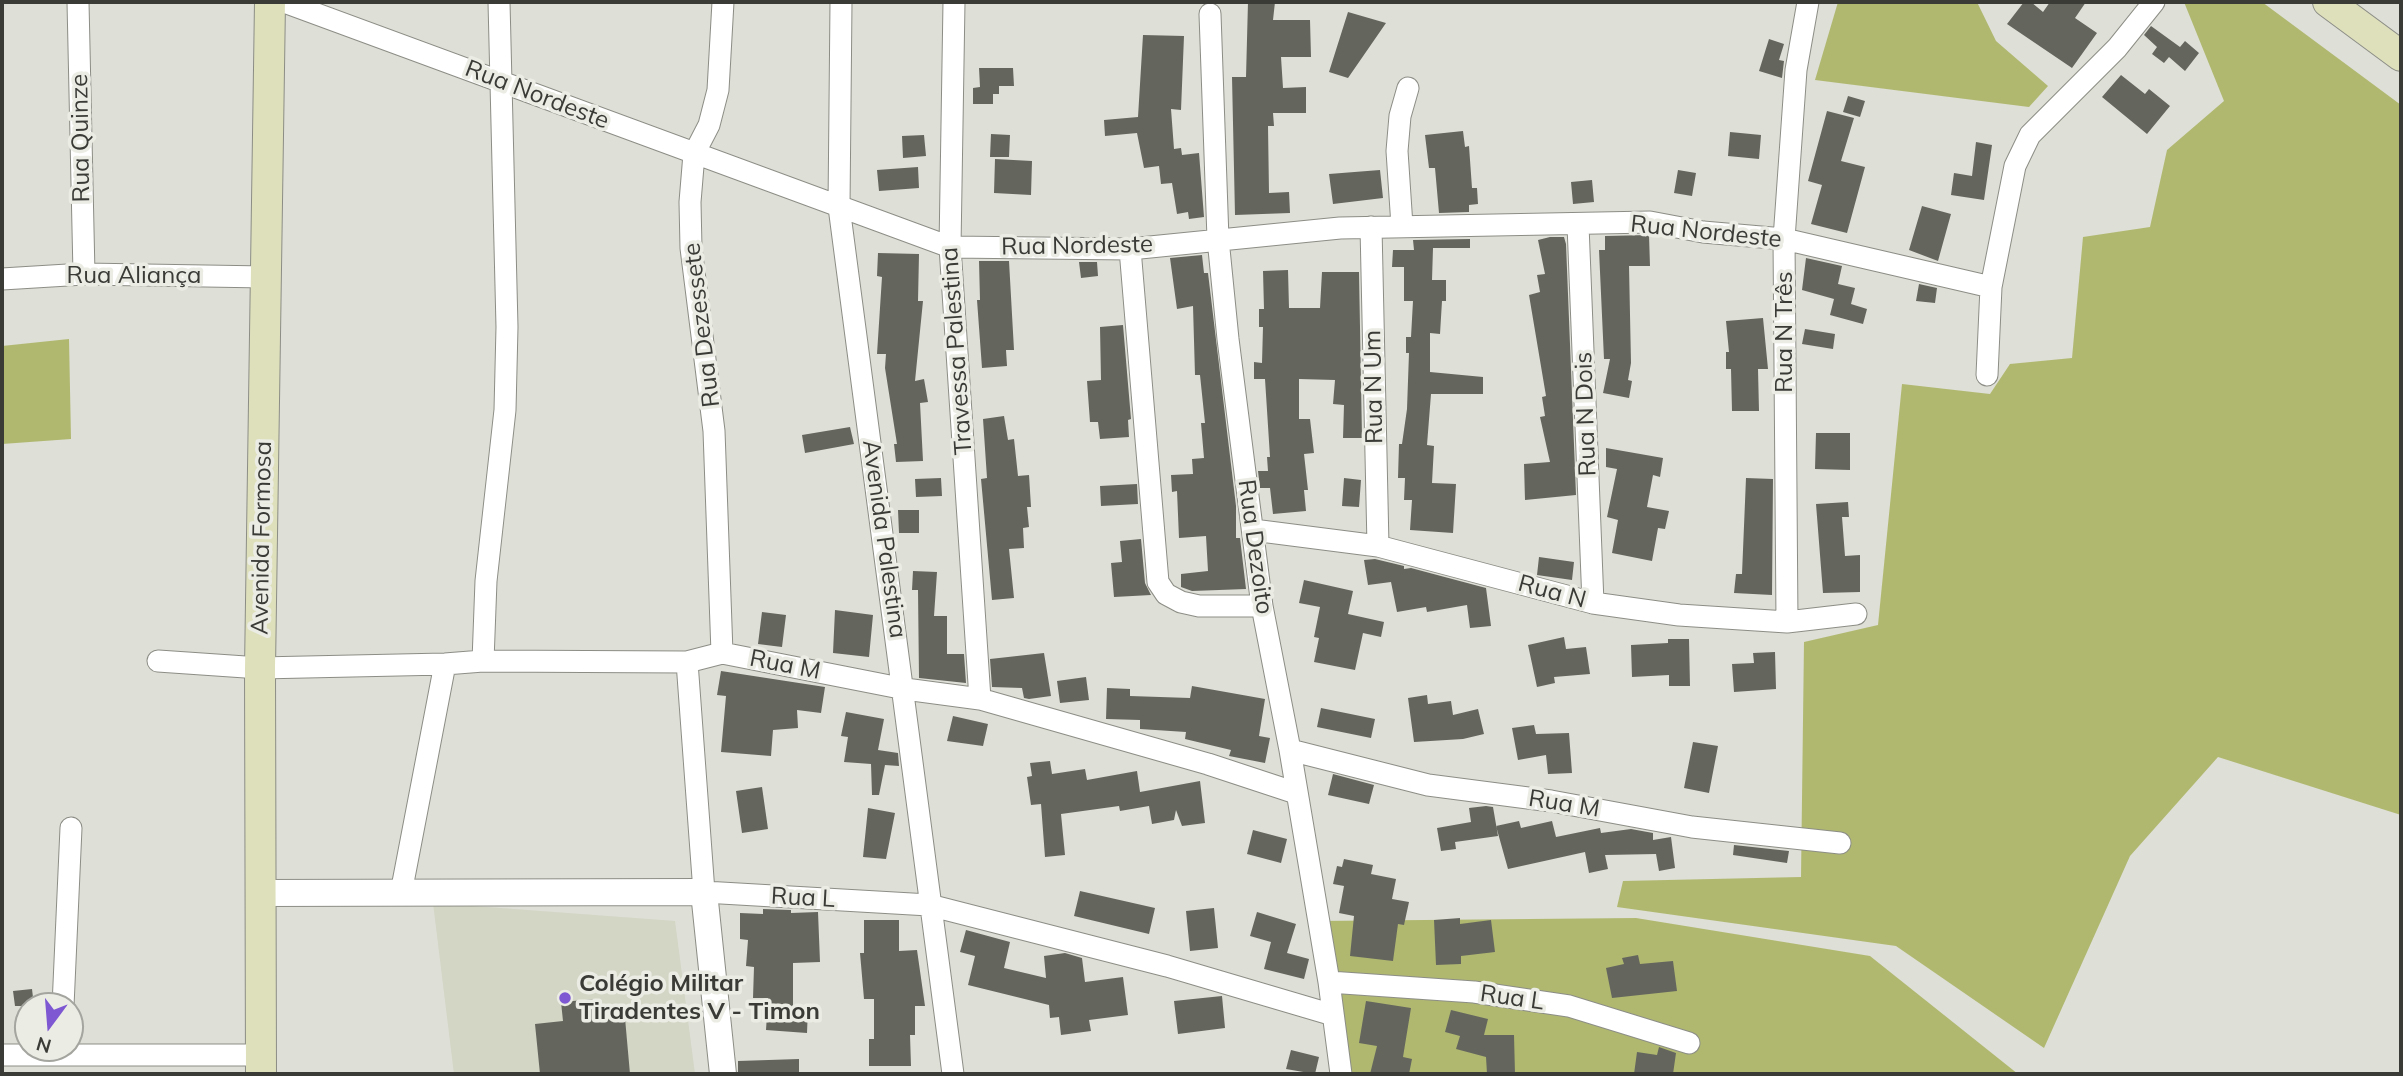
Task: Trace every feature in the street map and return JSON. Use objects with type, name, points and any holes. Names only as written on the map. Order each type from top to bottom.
[{"type":"main road","name":"Avenida Formosa","points":[[261,1065],[260,668],[270,2]]},
{"type":"main road","points":[[2328,2],[2401,56]]},
{"type":"street","name":"Rua Quinze","points":[[78,2],[84,274]]},
{"type":"street","name":"Rua Nordeste","points":[[284,2],[950,247],[1130,249],[1371,227],[1650,222],[1703,232],[1784,239],[1991,287]]},
{"type":"street","points":[[483,660],[486,581],[506,410],[503,82],[499,2]]},
{"type":"street","name":"Rua Dezessete","points":[[722,653],[714,431],[691,248],[690,202],[694,155],[709,125],[718,90],[723,2]]},
{"type":"street","name":"Avenida Palestina","points":[[841,2],[839,207],[905,689],[929,905],[953,1074]]},
{"type":"street","name":"Travessa Palestina","points":[[954,2],[950,247],[980,699]]},
{"type":"street","name":"Rua N Três","points":[[1787,622],[1784,239],[1796,70],[1808,2]]},
{"type":"street","points":[[1987,375],[1991,287],[2015,166],[2030,135],[2117,48],[2154,2]]},
{"type":"street","name":"Rua Dezoito","points":[[1210,14],[1218,239],[1262,606],[1290,750],[1329,982],[1341,1074]]},
{"type":"street","points":[[1402,226],[1397,151],[1400,116],[1408,88]]},
{"type":"street","name":"Rua N Dois","points":[[1578,225],[1593,603]]},
{"type":"street","name":"Rua N Um","points":[[1371,227],[1378,546]]},
{"type":"street","points":[[1130,249],[1158,582],[1166,594],[1181,602],[1199,606],[1262,606]]},
{"type":"street","name":"Rua Aliança","points":[[2,279],[84,274],[266,277]]},
{"type":"street","name":"Rua N","points":[[1253,530],[1378,546],[1593,603],[1679,615],[1787,622],[1856,614]]},
{"type":"street","name":"Rua M","points":[[158,661],[260,668],[445,664],[483,660],[687,662],[722,653],[905,689],[980,699],[1208,764],[1296,793]]},
{"type":"street","points":[[687,662],[704,892],[723,1074]]},
{"type":"street","points":[[401,893],[445,664]]},
{"type":"street","name":"Rua M","points":[[1290,750],[1428,785],[1551,801],[1692,827],[1840,842]]},
{"type":"street","points":[[64,992],[71,828]]},
{"type":"street","name":"Rua L","points":[[259,893],[704,892],[929,905],[1167,967],[1333,1015]]},
{"type":"street","name":"Rua L","points":[[1329,982],[1474,992],[1569,1006],[1689,1043]]},
{"type":"street","points":[[84,1053],[261,1065]]},
{"type":"shaded area","name":"Colégio Militar Tiradentes V - Timon","points":[[433,903],[675,921],[695,1074],[454,1074]]},
{"type":"green space","points":[[1838,2],[1977,2],[1996,41],[2048,86],[2029,107],[1815,80]]},
{"type":"green space","points":[[2184,2],[2262,2],[2401,105],[2401,815],[2218,757],[2130,856],[2044,1048],[1896,946],[1617,907],[1623,881],[1801,877],[1804,642],[1878,625],[1902,384],[1990,394],[2010,364],[2072,358],[2083,237],[2150,227],[2167,150],[2224,101]]},
{"type":"green space","points":[[69,339],[71,439],[2,444],[2,346]]},
{"type":"green space","points":[[1636,918],[1870,956],[2018,1074],[1345,1074],[1318,921]]},
{"type":"building","points":[[1248,2],[1275,2],[1273,20],[1310,20],[1311,57],[1281,57],[1283,88],[1306,87],[1306,113],[1273,113],[1274,126],[1268,126],[1269,193],[1289,192],[1290,213],[1235,215],[1232,77],[1246,77]]},
{"type":"building","points":[[2024,2],[2031,2],[2043,12],[2050,2],[2086,2],[2075,18],[2097,33],[2072,68],[2007,24]]},
{"type":"building","points":[[1348,12],[1386,23],[1348,78],[1329,72]]},
{"type":"building","points":[[2151,26],[2180,47],[2185,41],[2199,53],[2185,71],[2169,57],[2164,63],[2152,54],[2157,47],[2144,35]]},
{"type":"building","points":[[1143,35],[1184,36],[1181,110],[1171,109],[1174,149],[1181,148],[1182,155],[1199,153],[1204,217],[1189,219],[1188,212],[1177,214],[1172,183],[1161,184],[1159,166],[1144,168],[1137,133],[1105,136],[1104,120],[1138,117]]},
{"type":"building","points":[[1769,39],[1784,44],[1779,60],[1784,61],[1782,78],[1759,71]]},
{"type":"building","points":[[979,68],[1013,68],[1014,86],[999,86],[999,94],[993,94],[993,104],[973,104],[973,88],[980,87]]},
{"type":"building","points":[[2121,75],[2145,94],[2149,89],[2170,106],[2147,134],[2102,97]]},
{"type":"building","points":[[1848,96],[1865,101],[1860,117],[1843,112]]},
{"type":"building","points":[[1827,111],[1854,118],[1841,161],[1865,167],[1847,233],[1811,224],[1822,185],[1808,181]]},
{"type":"building","points":[[1463,131],[1465,147],[1469,146],[1472,188],[1477,188],[1478,204],[1469,205],[1469,212],[1439,213],[1435,168],[1429,168],[1425,135]]},
{"type":"building","points":[[1730,132],[1761,135],[1759,159],[1728,156]]},
{"type":"building","points":[[991,134],[1010,135],[1009,157],[990,157]]},
{"type":"building","points":[[924,135],[926,156],[903,158],[902,136]]},
{"type":"building","points":[[1976,142],[1992,145],[1984,200],[1951,195],[1954,173],[1972,176]]},
{"type":"building","points":[[995,159],[1032,161],[1031,195],[994,193]]},
{"type":"building","points":[[918,167],[919,188],[879,191],[877,170]]},
{"type":"building","points":[[1380,170],[1383,198],[1333,204],[1329,174]]},
{"type":"building","points":[[1678,170],[1696,173],[1692,196],[1674,193]]},
{"type":"building","points":[[1592,180],[1594,202],[1573,204],[1571,182]]},
{"type":"building","points":[[1922,206],[1951,214],[1938,261],[1909,250]]},
{"type":"building","points":[[1649,235],[1650,266],[1629,266],[1631,363],[1628,380],[1632,381],[1629,398],[1603,393],[1610,359],[1604,359],[1599,250],[1605,250],[1605,236]]},
{"type":"building","points":[[1564,237],[1566,244],[1576,495],[1525,500],[1524,464],[1550,462],[1540,417],[1545,416],[1542,397],[1546,396],[1529,295],[1540,292],[1537,275],[1545,274],[1538,240]]},
{"type":"building","points":[[1470,239],[1470,248],[1433,248],[1432,280],[1446,280],[1446,301],[1442,301],[1440,334],[1430,333],[1430,372],[1483,377],[1483,394],[1431,394],[1427,445],[1434,446],[1432,483],[1456,484],[1453,533],[1410,530],[1412,500],[1404,500],[1405,478],[1398,478],[1399,444],[1402,444],[1407,409],[1409,353],[1406,353],[1406,337],[1411,337],[1413,301],[1404,301],[1404,267],[1392,267],[1393,250],[1414,250],[1413,240]]},
{"type":"building","points":[[878,253],[919,254],[918,301],[923,301],[915,381],[924,379],[928,402],[920,403],[923,461],[896,462],[894,444],[897,444],[885,368],[886,354],[877,354],[882,277],[877,276]]},
{"type":"building","points":[[1202,255],[1204,273],[1208,273],[1236,506],[1236,538],[1240,538],[1246,589],[1192,591],[1181,587],[1181,574],[1208,571],[1206,536],[1179,538],[1177,491],[1172,492],[1171,475],[1193,474],[1192,459],[1204,458],[1201,423],[1205,423],[1200,375],[1195,375],[1193,306],[1177,309],[1170,258]]},
{"type":"building","points":[[1806,258],[1842,266],[1838,284],[1855,288],[1851,304],[1867,309],[1863,324],[1830,315],[1834,299],[1802,290]]},
{"type":"building","points":[[979,261],[1009,261],[1014,350],[1006,350],[1007,366],[982,368],[977,300],[980,300]]},
{"type":"building","points":[[1079,262],[1097,262],[1098,276],[1081,278]]},
{"type":"building","points":[[1288,270],[1289,308],[1320,308],[1322,272],[1359,272],[1362,438],[1343,438],[1344,405],[1333,404],[1335,380],[1299,379],[1299,419],[1310,419],[1314,453],[1304,454],[1308,490],[1304,490],[1306,511],[1273,514],[1270,488],[1260,488],[1258,471],[1268,471],[1267,457],[1270,457],[1265,379],[1254,379],[1254,362],[1262,363],[1263,327],[1259,327],[1259,309],[1264,309],[1263,271]]},
{"type":"building","points":[[1919,284],[1937,288],[1935,303],[1916,301]]},
{"type":"building","points":[[1763,318],[1768,369],[1758,369],[1759,411],[1732,411],[1731,369],[1726,369],[1726,352],[1729,352],[1726,321]]},
{"type":"building","points":[[1123,325],[1131,419],[1128,420],[1129,437],[1100,439],[1098,422],[1090,422],[1087,381],[1101,380],[1100,327]]},
{"type":"building","points":[[1805,329],[1835,334],[1833,349],[1802,344]]},
{"type":"building","points":[[1004,416],[1008,440],[1014,439],[1018,476],[1029,475],[1031,507],[1027,507],[1029,527],[1023,528],[1024,548],[1009,549],[1014,598],[992,600],[981,479],[987,478],[983,419]]},
{"type":"building","points":[[850,427],[854,444],[805,453],[802,435]]},
{"type":"building","points":[[1816,433],[1850,433],[1850,470],[1815,469]]},
{"type":"building","points":[[1606,448],[1663,458],[1660,477],[1653,475],[1647,507],[1669,511],[1665,529],[1658,528],[1652,561],[1612,553],[1618,520],[1607,517],[1617,469],[1606,467]]},
{"type":"building","points":[[941,478],[942,496],[916,497],[915,479]]},
{"type":"building","points":[[1344,478],[1361,480],[1359,507],[1342,506]]},
{"type":"building","points":[[1746,478],[1773,479],[1772,595],[1734,593],[1736,574],[1742,574]]},
{"type":"building","points":[[1137,484],[1138,504],[1101,506],[1100,486]]},
{"type":"building","points":[[1848,502],[1849,517],[1842,517],[1845,556],[1860,555],[1860,592],[1823,593],[1816,504]]},
{"type":"building","points":[[898,510],[919,510],[919,533],[899,533]]},
{"type":"building","points":[[1141,539],[1145,583],[1151,595],[1114,597],[1111,563],[1122,562],[1120,541]]},
{"type":"building","points":[[1539,557],[1574,562],[1572,580],[1537,575]]},
{"type":"building","points":[[1375,559],[1404,566],[1404,569],[1411,568],[1486,588],[1491,626],[1470,628],[1467,605],[1427,612],[1426,607],[1397,612],[1391,582],[1368,585],[1364,560]]},
{"type":"building","points":[[913,571],[937,572],[934,616],[947,616],[947,654],[964,654],[966,683],[919,678],[918,590],[912,590]]},
{"type":"building","points":[[1304,580],[1353,591],[1348,614],[1384,622],[1381,637],[1363,633],[1355,670],[1314,662],[1319,638],[1314,637],[1320,607],[1299,603]]},
{"type":"building","points":[[835,610],[873,615],[869,657],[833,653]]},
{"type":"building","points":[[762,612],[786,615],[782,647],[758,644]]},
{"type":"building","points":[[1564,637],[1566,649],[1586,647],[1590,674],[1554,677],[1555,683],[1537,687],[1528,645]]},
{"type":"building","points":[[1668,639],[1689,639],[1690,686],[1669,686],[1669,675],[1632,677],[1631,645],[1668,643]]},
{"type":"building","points":[[1775,652],[1776,689],[1734,692],[1732,664],[1754,663],[1753,653]]},
{"type":"building","points":[[1044,653],[1051,696],[1029,699],[1024,698],[1022,688],[992,687],[990,659]]},
{"type":"building","points":[[721,671],[825,687],[821,713],[797,710],[798,728],[773,730],[771,756],[721,752],[726,696],[717,695]]},
{"type":"building","points":[[1086,677],[1089,700],[1060,703],[1057,681]]},
{"type":"building","points":[[1192,686],[1265,699],[1259,736],[1270,738],[1265,763],[1229,756],[1231,750],[1185,739],[1186,732],[1140,729],[1140,720],[1106,719],[1107,688],[1130,689],[1130,696],[1190,698]]},
{"type":"building","points":[[1427,695],[1428,704],[1451,701],[1453,715],[1478,709],[1484,734],[1463,739],[1414,742],[1408,698]]},
{"type":"building","points":[[1321,708],[1375,719],[1371,738],[1317,727]]},
{"type":"building","points":[[846,712],[884,719],[878,750],[898,753],[899,766],[885,765],[879,795],[872,795],[871,764],[844,762],[848,737],[841,736]]},
{"type":"building","points":[[953,716],[988,724],[983,746],[947,741]]},
{"type":"building","points":[[1534,725],[1536,734],[1569,733],[1572,773],[1548,774],[1546,755],[1518,760],[1512,728]]},
{"type":"building","points":[[1693,742],[1718,746],[1709,793],[1684,788]]},
{"type":"building","points":[[1050,761],[1052,774],[1085,769],[1087,780],[1137,771],[1140,792],[1200,781],[1205,823],[1182,826],[1176,810],[1174,820],[1152,824],[1149,806],[1120,811],[1119,806],[1061,814],[1065,855],[1045,857],[1041,804],[1031,805],[1027,777],[1032,776],[1030,763]]},
{"type":"building","points":[[1333,774],[1374,785],[1369,804],[1328,795]]},
{"type":"building","points":[[762,787],[768,829],[742,833],[736,791]]},
{"type":"building","points":[[1493,807],[1498,836],[1455,842],[1456,849],[1441,851],[1437,828],[1471,822],[1469,808]]},
{"type":"building","points":[[868,808],[895,813],[886,859],[863,857]]},
{"type":"building","points":[[1519,821],[1521,828],[1552,821],[1556,837],[1600,828],[1601,833],[1631,829],[1653,833],[1653,840],[1671,837],[1675,868],[1659,871],[1656,854],[1605,855],[1608,869],[1589,873],[1585,852],[1508,869],[1496,826]]},
{"type":"building","points":[[1253,830],[1287,839],[1281,863],[1247,854]]},
{"type":"building","points":[[1734,845],[1789,851],[1787,863],[1733,855]]},
{"type":"building","points":[[1344,859],[1373,865],[1371,874],[1396,879],[1392,899],[1409,902],[1404,925],[1398,924],[1393,961],[1350,956],[1354,916],[1339,913],[1344,886],[1333,884],[1337,866],[1342,867]]},
{"type":"building","points":[[1080,891],[1155,908],[1149,934],[1074,916]]},
{"type":"building","points":[[1214,908],[1218,948],[1190,951],[1186,911]]},
{"type":"building","points":[[763,909],[791,910],[791,913],[818,912],[820,962],[793,963],[793,1006],[808,1007],[807,1033],[766,1030],[768,998],[753,998],[754,967],[746,966],[748,940],[740,939],[740,913],[763,914]]},
{"type":"building","points":[[1257,912],[1296,924],[1287,953],[1309,959],[1304,979],[1264,969],[1271,942],[1250,936]]},
{"type":"building","points":[[1460,918],[1460,924],[1491,920],[1495,952],[1461,956],[1461,964],[1436,965],[1434,920]]},
{"type":"building","points":[[864,920],[899,920],[899,951],[917,950],[925,1006],[915,1006],[915,1035],[910,1035],[911,1066],[869,1066],[869,1039],[874,1039],[874,999],[864,999],[860,953],[864,953]]},
{"type":"building","points":[[966,930],[1010,942],[1004,968],[1046,978],[1044,956],[1065,953],[1082,958],[1085,982],[1123,977],[1128,1015],[1089,1020],[1091,1031],[1061,1035],[1059,1017],[1050,1018],[1049,1005],[968,985],[975,956],[960,952]]},
{"type":"building","points":[[1638,955],[1640,964],[1673,961],[1677,991],[1612,998],[1606,968],[1624,964],[1622,958]]},
{"type":"building","points":[[32,989],[32,992],[14,992],[14,998],[13,991]]},
{"type":"building","points":[[1222,996],[1225,1028],[1178,1034],[1174,1001]]},
{"type":"building","points":[[597,999],[599,1020],[625,1018],[630,1074],[540,1074],[535,1024],[563,1021],[561,1002]]},
{"type":"building","points":[[1366,1001],[1411,1008],[1403,1057],[1412,1059],[1409,1074],[1370,1074],[1377,1046],[1359,1043]]},
{"type":"building","points":[[1451,1010],[1488,1019],[1484,1035],[1514,1035],[1515,1074],[1487,1074],[1486,1057],[1456,1049],[1460,1036],[1445,1032]]},
{"type":"building","points":[[1659,1047],[1676,1053],[1673,1074],[1634,1074],[1637,1052],[1657,1055]]},
{"type":"building","points":[[1291,1050],[1319,1057],[1315,1074],[1286,1069]]},
{"type":"building","points":[[799,1059],[799,1074],[738,1074],[738,1061]]},
{"type":"place","name":"Colégio Militar Tiradentes V - Timon","points":[[565,998]]}]
